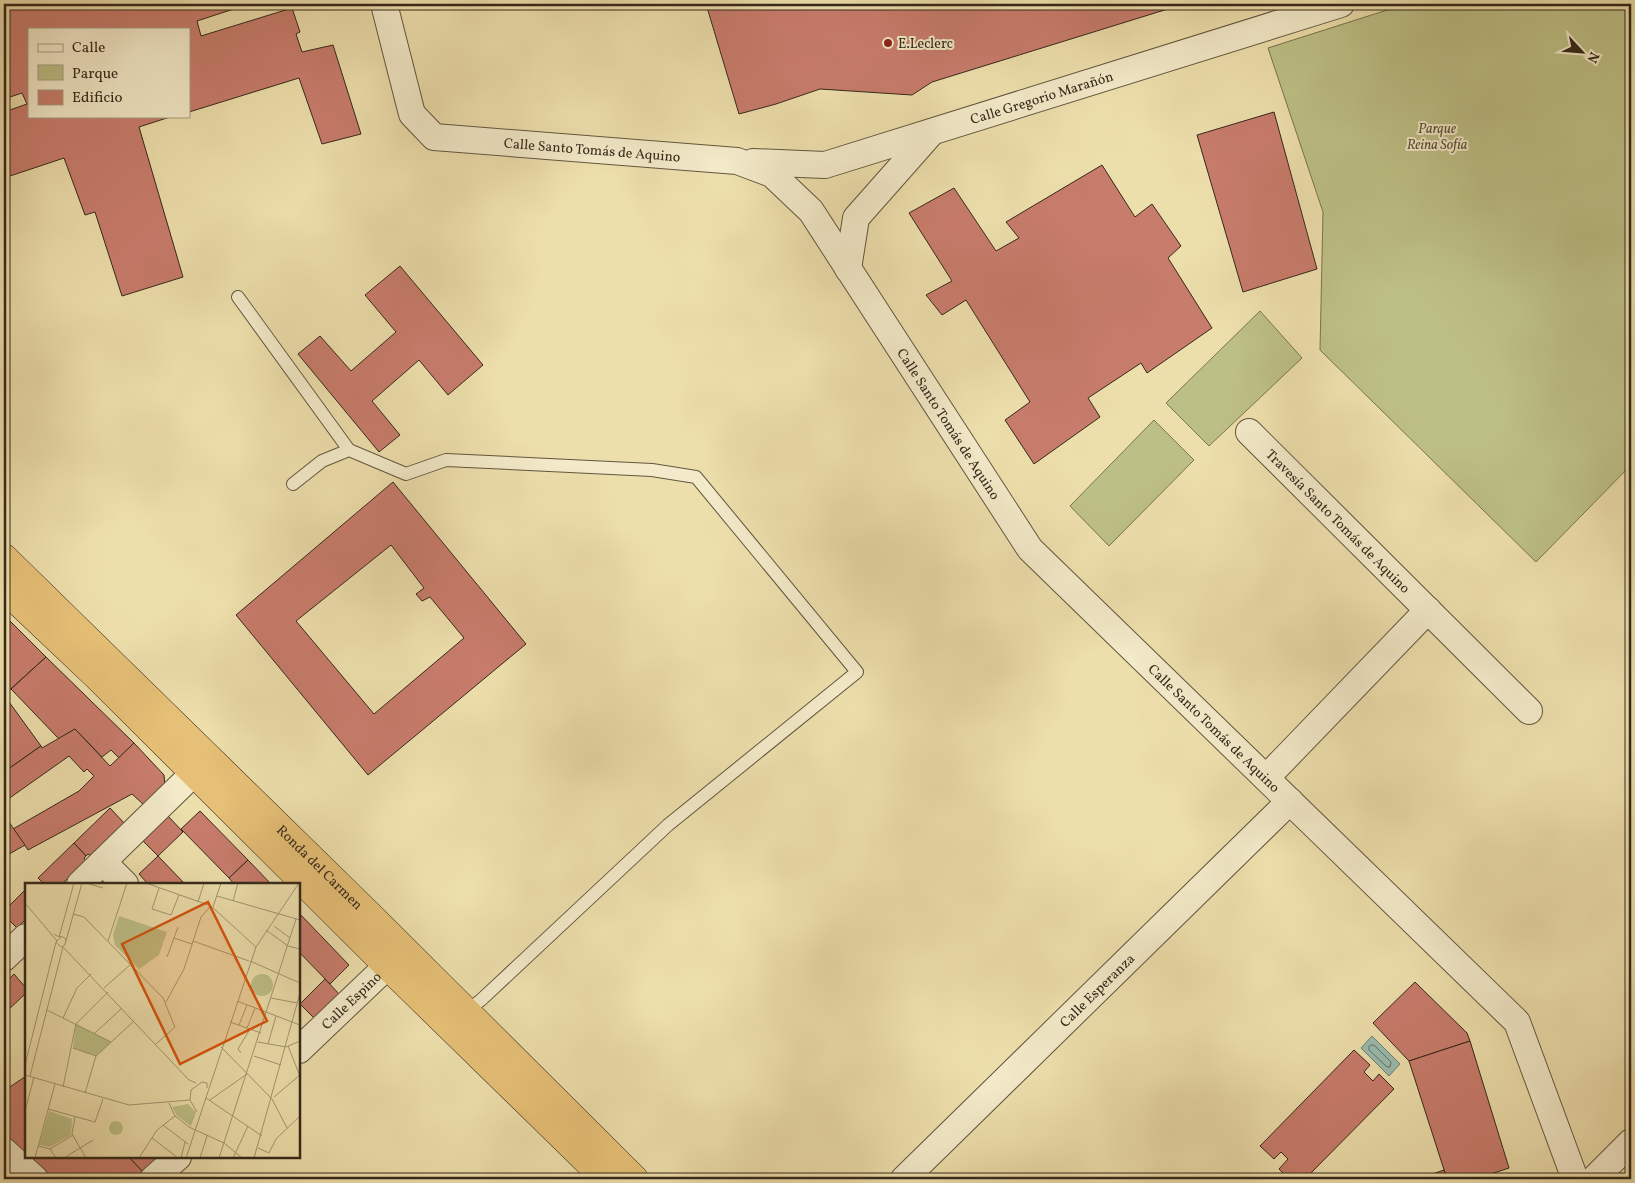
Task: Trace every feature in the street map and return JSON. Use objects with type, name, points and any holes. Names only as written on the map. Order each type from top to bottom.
[{"type":"highway","name":"Ronda del Carmen","points":[[4,558],[396,958],[607,1179]]},
{"type":"highway","name":"Ronda del Carmen","points":[[4,588],[98,677],[194,773],[396,958],[465,1012],[634,1179]]},
{"type":"street","name":"Calle Santo Tomás de Aquino","points":[[384,4],[412,114],[434,137],[737,161],[772,174],[811,211],[1030,548],[1517,1022],[1575,1179]]},
{"type":"street","name":"Calle Gregorio Marañón","points":[[737,161],[825,165],[1341,4]]},
{"type":"street","points":[[848,269],[856,218],[932,132]]},
{"type":"street","name":"Travesía Santo Tomás de Aquino","points":[[1249,432],[1529,711]]},
{"type":"street","points":[[1266,778],[1428,610]]},
{"type":"street","points":[[81,883],[194,773]]},
{"type":"street","name":"Calle Esperanza","points":[[904,1179],[1290,801]]},
{"type":"street","points":[[103,862],[124,883]]},
{"type":"street","points":[[4,957],[25,937]]},
{"type":"street","name":"Calle Espino","points":[[300,1049],[396,958]]},
{"type":"street","points":[[1594,1179],[1631,1142]]},
{"type":"street","points":[[4,1151],[35,1179]]},
{"type":"street","points":[[153,1179],[177,1158]]},
{"type":"lane","points":[[238,297],[350,450],[406,474],[446,460],[652,470],[696,477],[857,672],[668,825],[465,1012]]},
{"type":"lane","points":[[293,484],[322,460],[350,450]]},
{"type":"green space","name":"Parque Reina Sofía","points":[[1406,4],[1631,4],[1631,465],[1536,562],[1320,350],[1323,212],[1268,48]]},
{"type":"green space","points":[[1260,311],[1302,358],[1209,446],[1166,403]]},
{"type":"green space","points":[[1154,420],[1194,460],[1109,546],[1070,506]]},
{"type":"water","points":[[1372,1036],[1400,1064],[1389,1076],[1361,1048]]},
{"type":"building","points":[[19,4],[249,4],[197,21],[201,36],[292,8],[300,32],[296,34],[302,52],[333,45],[361,134],[322,144],[299,78],[190,112],[190,28],[28,28],[28,118],[167,118],[139,127],[183,277],[122,296],[95,212],[85,215],[64,158],[4,178],[4,112],[27,104],[22,93],[4,99],[4,8]]},
{"type":"building","name":"E.Leclerc","points":[[706,4],[1184,4],[932,82],[912,95],[820,89],[739,114]]},
{"type":"building","points":[[1274,112],[1317,269],[1243,292],[1197,135]]},
{"type":"building","points":[[1102,165],[1135,217],[1152,204],[1181,246],[1168,258],[1212,328],[1147,373],[1141,363],[1088,398],[1100,417],[1034,464],[1005,420],[1030,402],[966,300],[942,315],[926,295],[952,281],[909,213],[954,188],[996,251],[1019,238],[1006,222]]},
{"type":"building","points":[[400,266],[483,365],[448,395],[419,360],[372,401],[400,435],[379,452],[298,354],[320,336],[351,371],[396,332],[365,295]]},
{"type":"building","points":[[393,482],[526,644],[368,775],[236,615]],"holes":[[[391,545],[424,588],[416,594],[422,601],[430,597],[464,638],[374,714],[296,621]]]},
{"type":"building","points":[[4,615],[46,657],[4,695]]},
{"type":"building","points":[[46,657],[134,743],[119,758],[111,750],[102,757],[75,729],[59,739],[11,689]]},
{"type":"building","points":[[4,695],[41,746],[4,772]]},
{"type":"building","points":[[75,729],[110,766],[134,743],[164,775],[165,786],[144,805],[132,794],[28,850],[13,829],[79,791],[94,776],[87,769],[84,772],[69,756],[4,802],[4,772],[41,746],[42,748]]},
{"type":"building","points":[[110,808],[125,824],[91,856],[88,854],[86,856],[74,843]]},
{"type":"building","points":[[200,811],[248,860],[229,878],[181,829]]},
{"type":"building","points":[[4,815],[25,845],[4,857]]},
{"type":"building","points":[[168,816],[183,832],[158,856],[143,841]]},
{"type":"building","points":[[74,843],[86,856],[84,858],[86,861],[63,883],[43,883],[38,878]]},
{"type":"building","points":[[158,856],[184,883],[147,883],[139,874]]},
{"type":"building","points":[[248,860],[270,883],[233,883],[229,878]]},
{"type":"building","points":[[25,890],[25,920],[17,928],[4,915],[4,911]]},
{"type":"building","points":[[300,914],[349,965],[330,984],[300,953]]},
{"type":"building","points":[[14,974],[25,987],[25,994],[4,1014],[4,984]]},
{"type":"building","points":[[325,979],[340,995],[315,1019],[300,1004]]},
{"type":"building","points":[[1415,982],[1467,1033],[1470,1041],[1409,1061],[1373,1023]]},
{"type":"building","points":[[1470,1041],[1509,1168],[1476,1179],[1447,1179],[1409,1061]]},
{"type":"building","points":[[1354,1050],[1370,1065],[1364,1072],[1373,1081],[1379,1074],[1394,1089],[1305,1179],[1289,1179],[1279,1169],[1288,1159],[1281,1152],[1274,1159],[1260,1146]]},
{"type":"building","points":[[25,1077],[25,1154],[4,1135],[4,1091]]},
{"type":"building","points":[[29,1158],[130,1158],[143,1172],[136,1179],[53,1179]]},
{"type":"building","points":[[130,1158],[159,1158],[143,1172]]},
{"type":"building","points":[[1444,1170],[1447,1179],[1418,1179]]},
{"type":"place","name":"E.Leclerc","points":[[888,43]]}]
